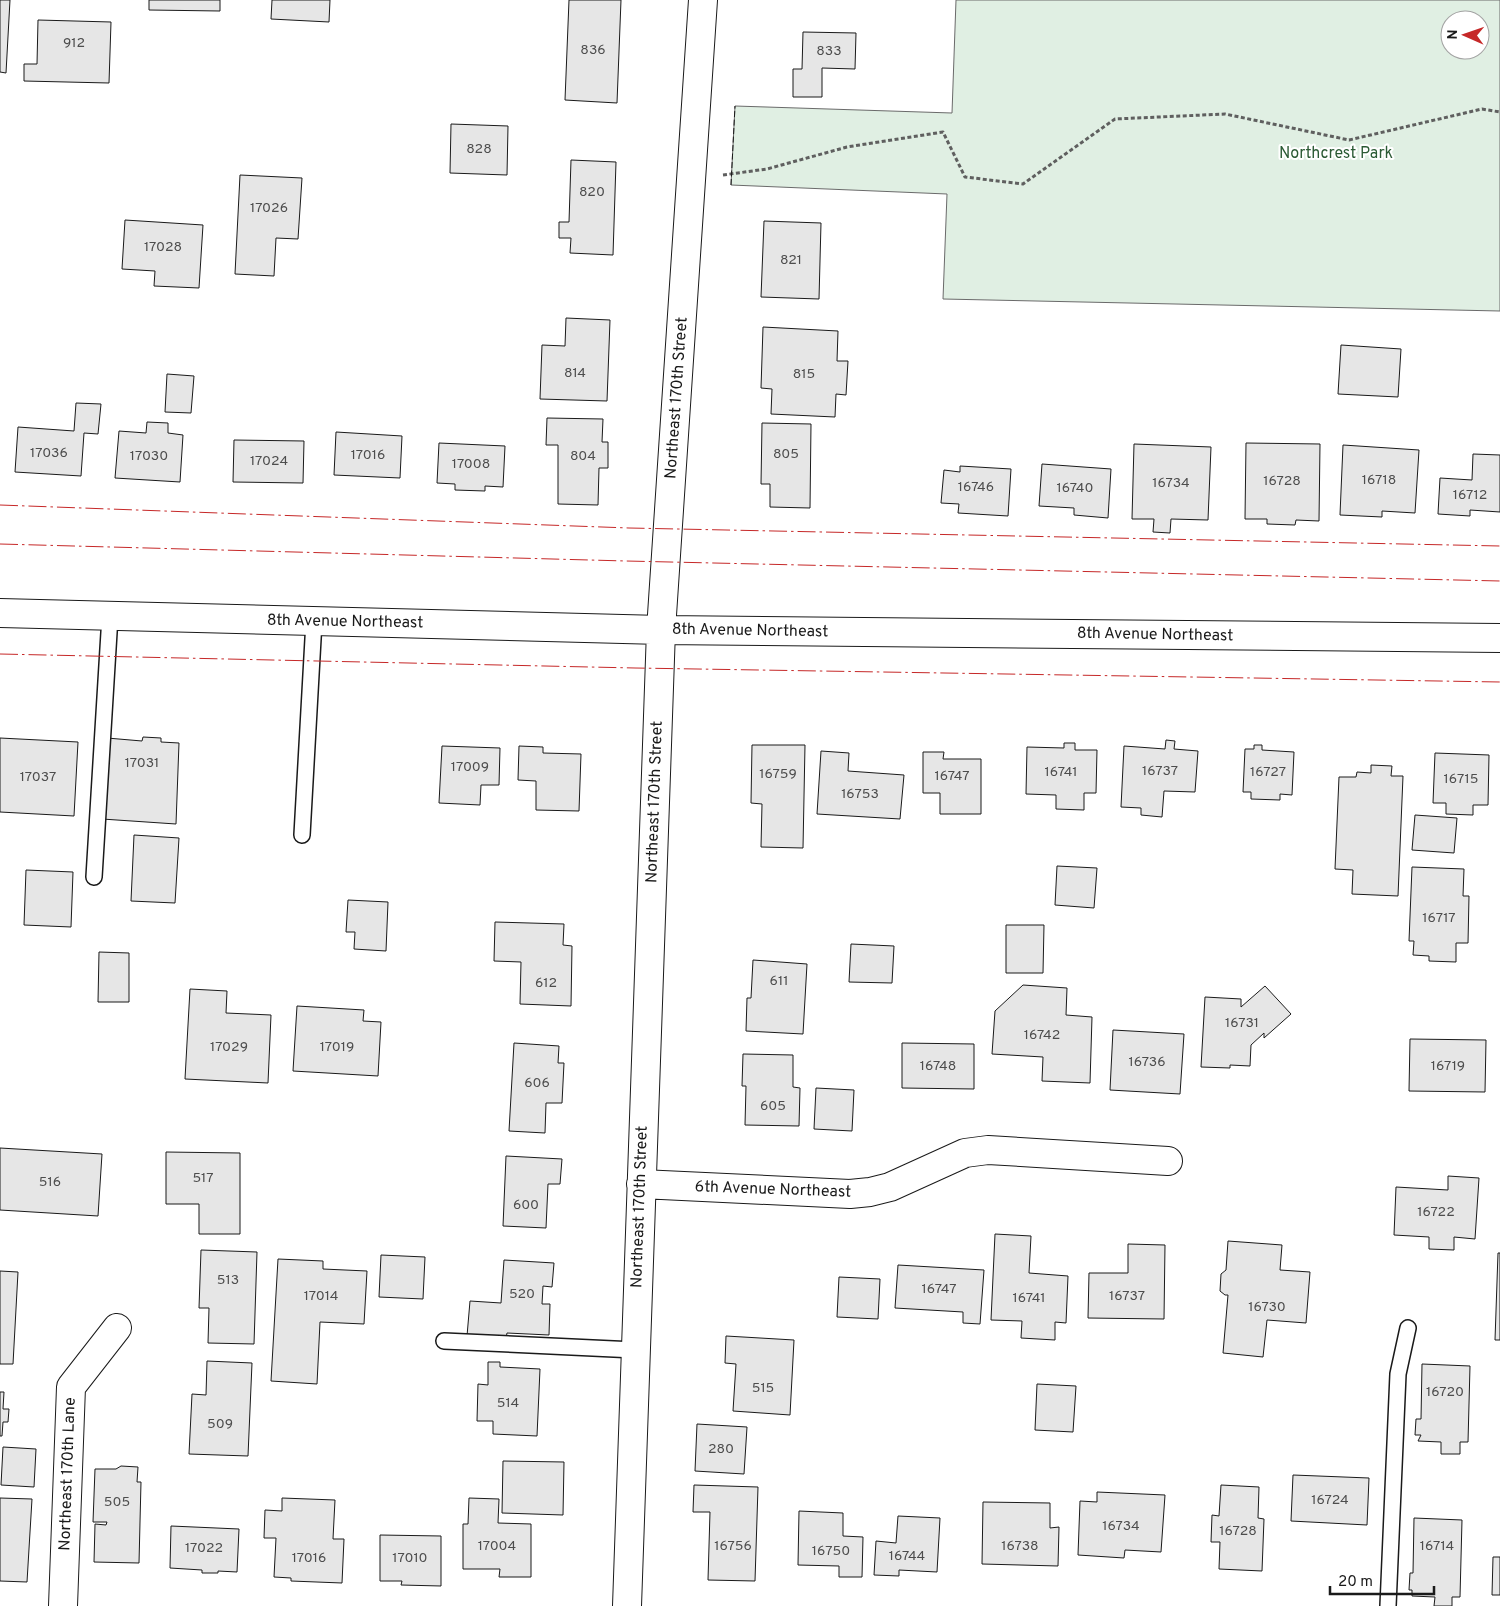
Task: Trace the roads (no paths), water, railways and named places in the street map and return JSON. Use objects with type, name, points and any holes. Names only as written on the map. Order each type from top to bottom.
[{"type":"street","name":"Northeast 170th Street","points":[[627,1606],[640,1184],[661,630],[703,0]]},
{"type":"street","name":"8th Avenue Northeast","points":[[0,613],[661,630],[1500,638]]},
{"type":"street","name":"6th Avenue Northeast","points":[[640,1184],[850,1194],[890,1187],[965,1153],[988,1150],[1168,1161]]},
{"type":"street","name":"Northeast 170th Lane","points":[[63,1606],[71,1387],[117,1328]]},
{"type":"lane","points":[[94,877],[110,616]]},
{"type":"lane","points":[[302,835],[314,621]]},
{"type":"lane","points":[[1388,1606],[1398,1374],[1408,1328]]},
{"type":"lane","points":[[444,1341],[635,1350]]},
{"type":"park label","name":"Northcrest Park","points":[[1336,154]]}]
